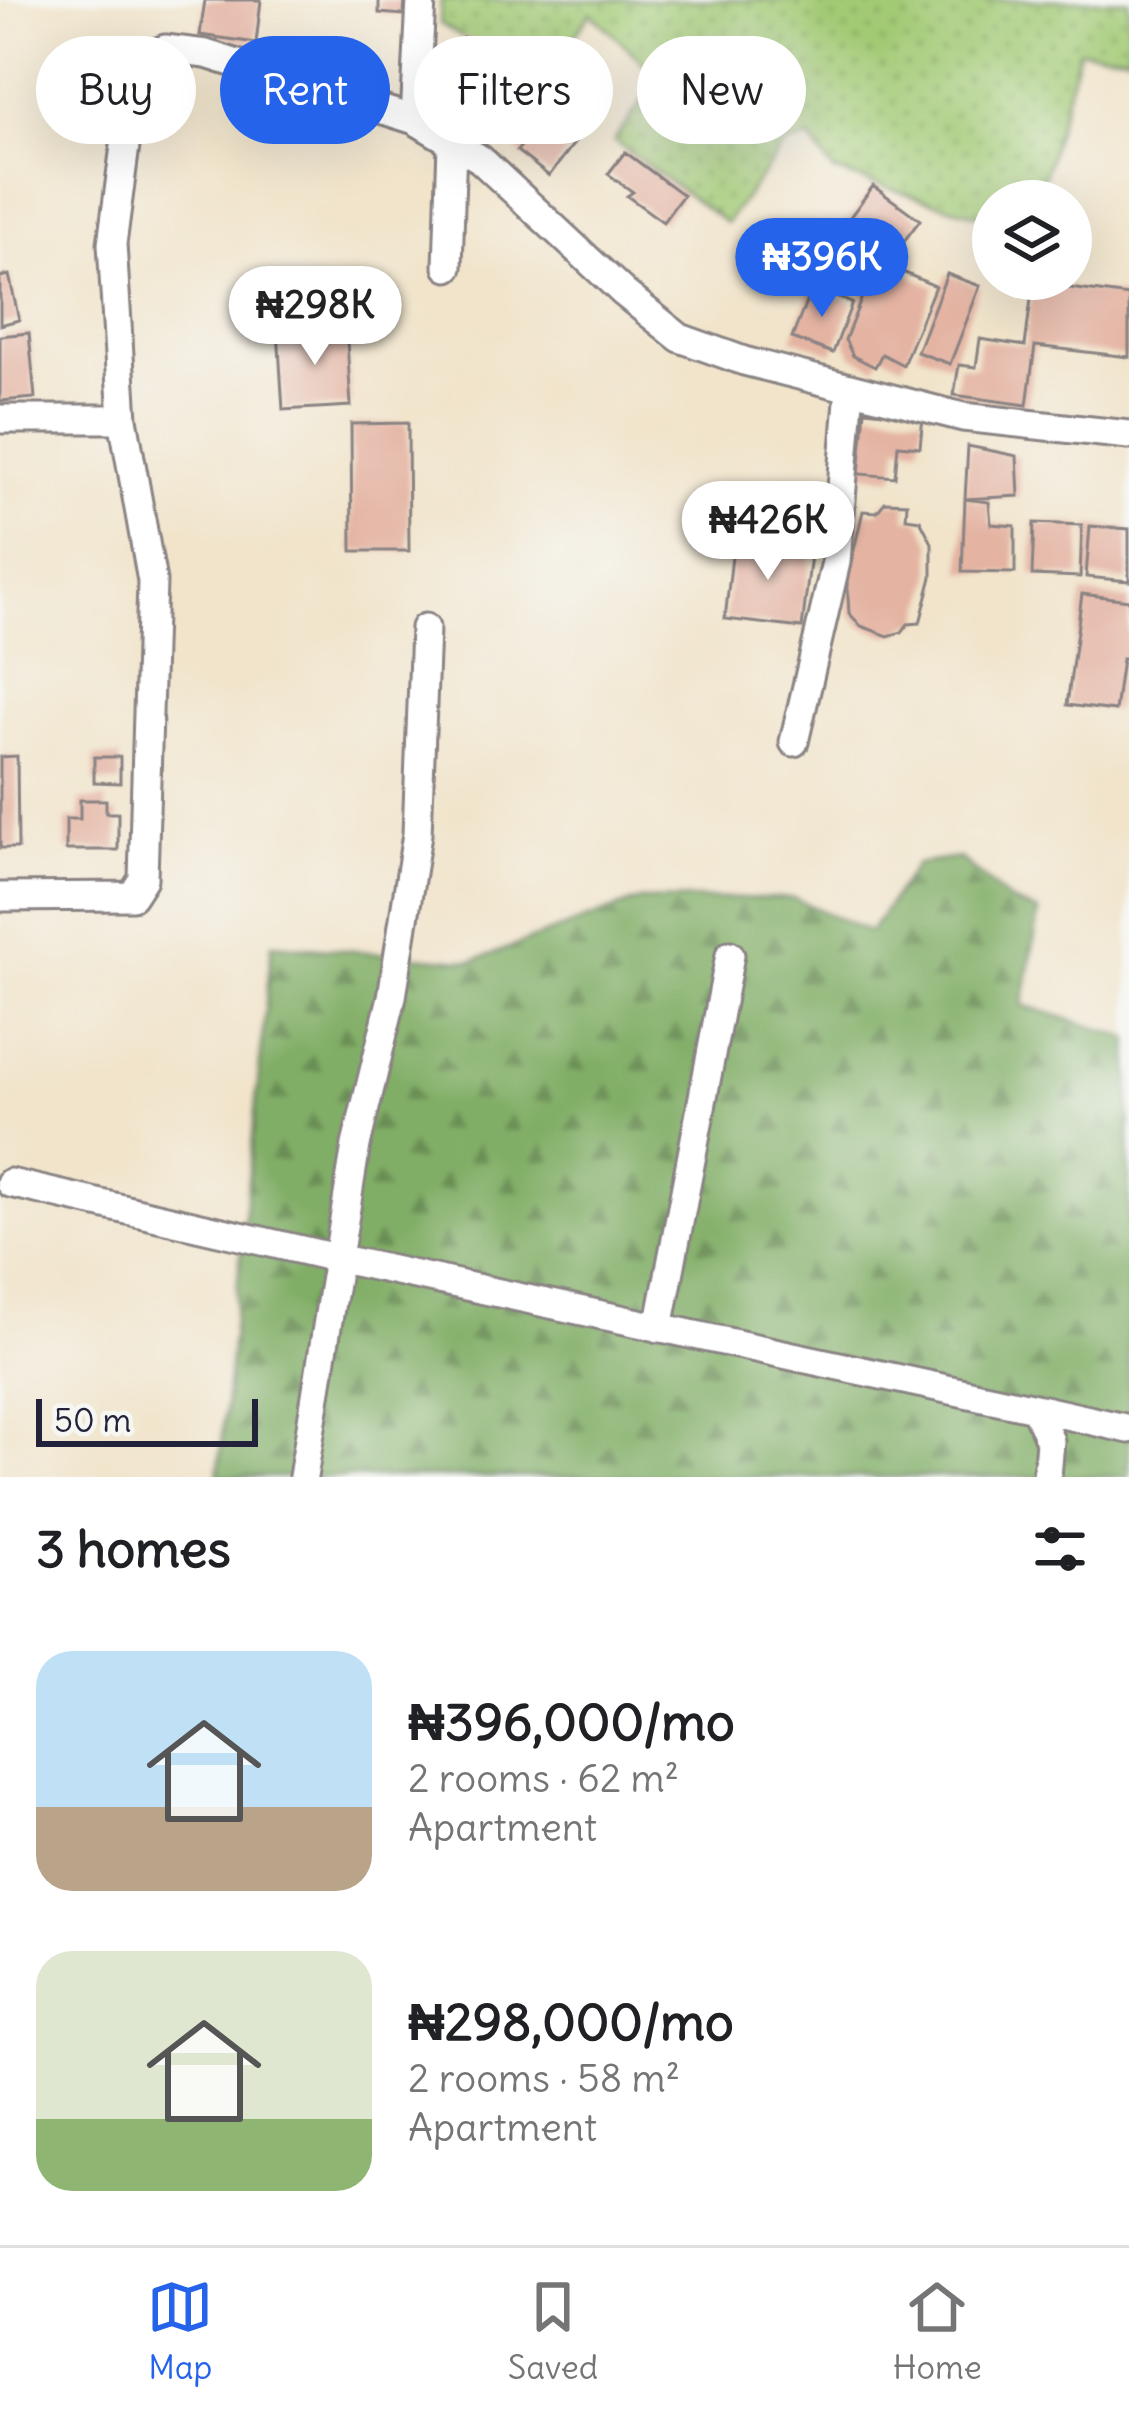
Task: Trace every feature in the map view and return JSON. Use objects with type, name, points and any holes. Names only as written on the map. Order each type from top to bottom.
[{"type":"street","points":[[419,36],[421,0]]},
{"type":"street","points":[[0,897],[132,896],[143,879],[152,581],[123,418],[112,244],[134,78],[142,58],[165,49],[206,54],[414,120]]},
{"type":"street","points":[[448,267],[452,144]]},
{"type":"street","points":[[454,144],[480,159],[624,293],[680,338],[744,361],[963,417],[1129,435]]},
{"type":"street","points":[[794,742],[836,562],[850,388]]},
{"type":"street","points":[[0,418],[123,418]]},
{"type":"street","points":[[303,1477],[356,1145],[392,997],[417,834],[425,628]]},
{"type":"street","points":[[659,1328],[730,955]]},
{"type":"street","points":[[10,1183],[1129,1429]]},
{"type":"street","points":[[1035,1408],[1050,1442],[1047,1477]]},
{"type":"green space","points":[[441,0],[1129,0],[1129,55],[1079,50],[1043,180],[972,180],[972,214],[833,171],[810,139],[806,140],[806,36],[637,36],[637,57],[591,13],[574,36],[461,36],[440,24]]},
{"type":"green space","points":[[637,109],[637,144],[789,144],[726,223],[614,141]]},
{"type":"green space","points":[[959,858],[1011,902],[1039,912],[1023,1005],[1129,1038],[1129,1477],[218,1477],[272,944],[473,961],[640,900],[793,898],[870,932],[916,864]]},
{"type":"building","points":[[205,0],[261,0],[257,36],[200,35]]},
{"type":"building","points":[[379,0],[405,0],[404,15],[379,13]]},
{"type":"building","points":[[522,144],[574,144],[549,176],[517,151]]},
{"type":"building","points":[[625,152],[683,195],[663,222],[627,196],[633,192],[608,174]]},
{"type":"building","points":[[873,186],[920,220],[876,278],[830,244]]},
{"type":"building","points":[[898,270],[935,286],[903,365],[882,354],[875,367],[853,356],[845,340],[866,287],[889,288]]},
{"type":"building","points":[[947,274],[972,283],[975,300],[950,364],[917,352]]},
{"type":"building","points":[[9,275],[19,320],[0,325],[0,277]]},
{"type":"building","points":[[812,287],[852,303],[833,353],[792,338]]},
{"type":"building","points":[[1092,291],[1129,296],[1129,357],[1035,346],[1027,405],[954,395],[959,365],[976,367],[980,339],[1025,346],[1031,300],[1092,300]]},
{"type":"building","points":[[346,326],[351,406],[283,410],[278,331]]},
{"type":"building","points":[[29,333],[35,398],[0,401],[0,336]]},
{"type":"building","points":[[865,410],[923,416],[920,447],[898,445],[895,477],[859,474]]},
{"type":"building","points":[[408,423],[409,551],[352,551],[351,424]]},
{"type":"building","points":[[968,446],[1017,456],[1019,496],[965,499]]},
{"type":"building","points":[[965,499],[989,502],[991,524],[1015,526],[1015,573],[962,572]]},
{"type":"building","points":[[885,502],[907,503],[906,518],[920,520],[932,543],[932,577],[920,623],[888,636],[861,626],[849,613],[847,581],[863,511],[877,512]]},
{"type":"building","points":[[1034,523],[1082,525],[1080,577],[1032,575]]},
{"type":"building","points":[[1090,526],[1129,529],[1129,581],[1086,577]]},
{"type":"building","points":[[734,538],[812,547],[802,628],[725,619]]},
{"type":"building","points":[[1082,594],[1129,600],[1129,660],[1122,659],[1115,711],[1067,705]]},
{"type":"building","points":[[17,756],[18,848],[0,848],[0,757]]},
{"type":"building","points":[[94,757],[120,757],[120,783],[94,782]]},
{"type":"building","points":[[80,800],[106,800],[106,813],[118,813],[118,850],[66,850],[66,819],[80,819]]}]
